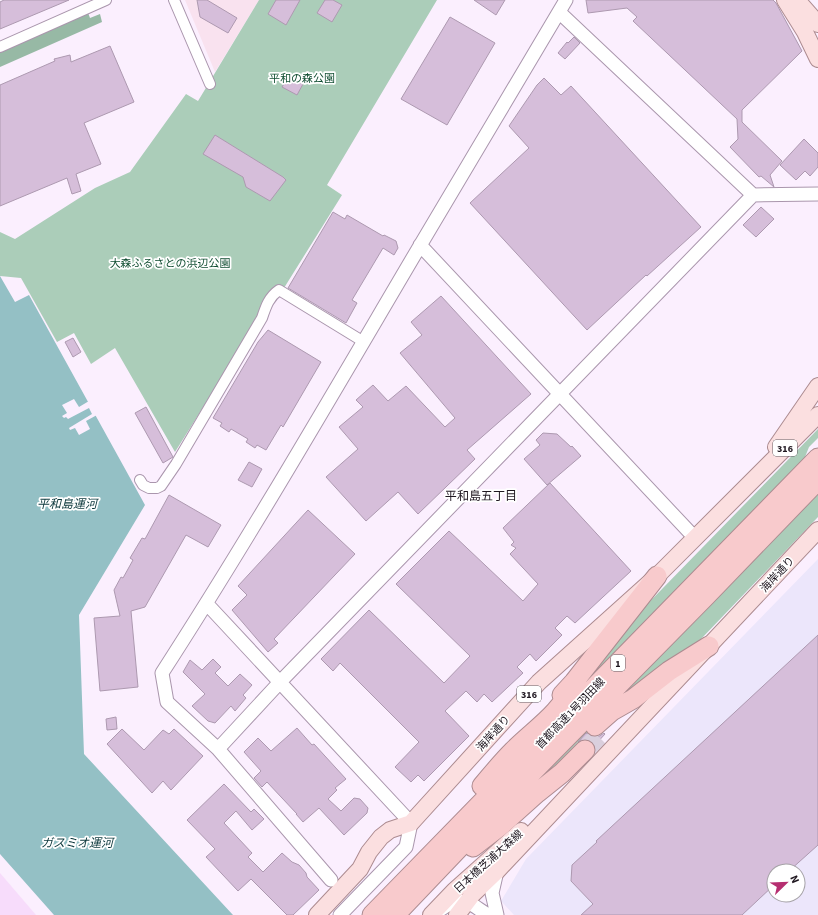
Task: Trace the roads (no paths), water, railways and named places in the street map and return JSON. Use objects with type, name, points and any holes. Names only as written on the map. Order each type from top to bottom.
[{"type":"highway","name":"首都高速1号羽田線","points":[[395,915],[421,871],[818,458]]},
{"type":"highway","name":"首都高速1号羽田線","points":[[372,915],[404,882],[421,871],[498,807],[818,480]]},
{"type":"highway","points":[[421,871],[499,766],[514,750],[524,733],[571,686],[657,576]]},
{"type":"highway","points":[[599,729],[612,711],[633,699],[669,671],[709,646]]},
{"type":"highway","points":[[421,871],[499,827],[549,782],[558,768],[582,747]]},
{"type":"main road","points":[[785,0],[805,32],[818,59]]},
{"type":"main road","points":[[797,0],[818,24]]},
{"type":"main road","points":[[752,481],[816,387]]},
{"type":"main road","name":"316","points":[[695,538],[818,415]]},
{"type":"main road","name":"海岸通り","points":[[457,915],[473,894],[497,871],[818,530]]},
{"type":"main road","name":"海岸通り","points":[[317,915],[360,869],[373,846],[381,837],[390,830],[411,823],[540,682],[657,576],[695,538]]},
{"type":"main road","points":[[763,589],[818,544]]},
{"type":"main road","name":"日本橋芝浦大森線","points":[[432,915],[454,891],[529,825],[550,814]]},
{"type":"street","points":[[0,46],[106,0]]},
{"type":"street","points":[[174,0],[210,84]]},
{"type":"street","points":[[331,880],[218,749],[168,702],[162,673],[207,604],[566,0]]},
{"type":"street","points":[[559,12],[754,195],[818,194]]},
{"type":"street","points":[[218,749],[280,682],[754,195]]},
{"type":"street","points":[[420,245],[695,538]]},
{"type":"street","points":[[140,480],[143,485],[150,488],[157,488],[161,486],[176,464],[262,318],[266,305],[273,294],[279,290],[364,342]]},
{"type":"street","points":[[207,604],[411,823],[406,847],[340,915]]},
{"type":"street","points":[[496,915],[492,893],[497,871]]},
{"type":"street","points":[[432,915],[452,902],[459,900],[468,902],[488,915]]},
{"type":"water","points":[[0,276],[15,302],[29,295],[145,505],[79,615],[84,754],[233,915],[54,915],[0,854]]},
{"type":"tunnel","points":[[585,750],[603,732]]},
{"type":"district","name":"平和島五丁目","points":[[481,496]]},
{"type":"park label","name":"平和の森公園","points":[[302,78]]},
{"type":"park label","name":"大森ふるさとの浜辺公園","points":[[170,263]]},
{"type":"water label","name":"平和島運河","points":[[67,504]]},
{"type":"water label","name":"ガスミオ運河","points":[[77,843]]}]
